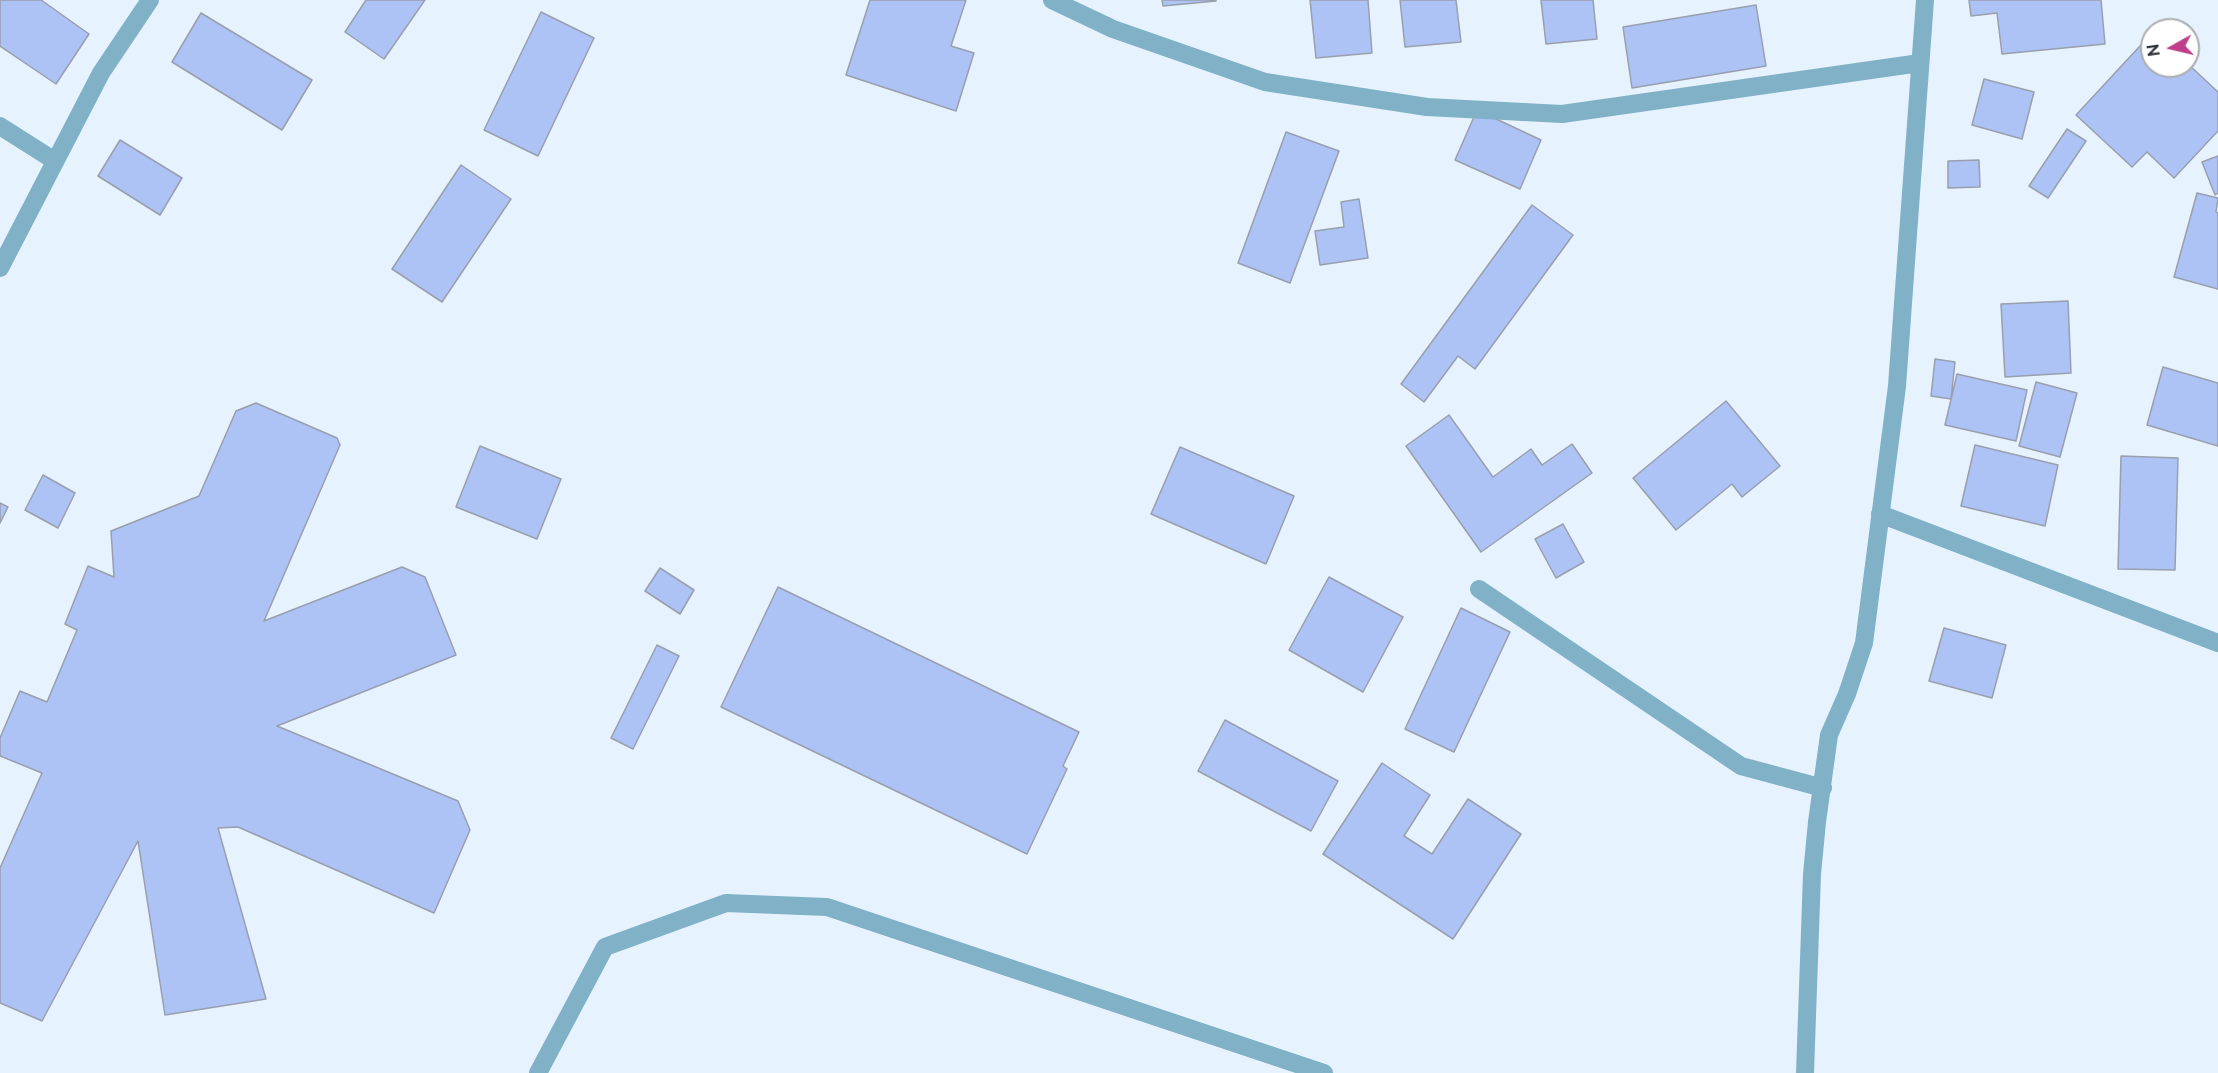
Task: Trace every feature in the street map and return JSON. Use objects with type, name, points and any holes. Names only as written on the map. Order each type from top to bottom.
[{"type":"street","points":[[0,268],[100,73],[150,0]]},
{"type":"street","points":[[1052,0],[1113,29],[1265,82],[1427,107],[1562,114],[1920,63]]},
{"type":"street","points":[[1805,1073],[1812,874],[1829,735],[1847,694],[1864,643],[1896,386],[1925,0]]},
{"type":"street","points":[[0,126],[55,161]]},
{"type":"street","points":[[1880,514],[2218,643]]},
{"type":"street","points":[[1479,589],[1741,766],[1823,788]]},
{"type":"street","points":[[538,1073],[605,947],[726,903],[826,907],[1324,1073]]},
{"type":"building","points":[[0,0],[41,0],[89,34],[56,84],[0,46]]},
{"type":"building","points":[[366,0],[425,0],[384,59],[345,32]]},
{"type":"building","points":[[870,0],[966,0],[951,46],[974,53],[956,111],[846,75]]},
{"type":"building","points":[[1162,0],[1216,0],[1216,1],[1163,6]]},
{"type":"building","points":[[1310,0],[1368,0],[1372,53],[1316,58]]},
{"type":"building","points":[[1400,0],[1456,0],[1461,42],[1405,47]]},
{"type":"building","points":[[1541,0],[1593,0],[1597,39],[1546,44]]},
{"type":"building","points":[[1969,0],[2101,0],[2105,44],[2002,54],[1997,13],[1971,16]]},
{"type":"building","points":[[1756,5],[1766,66],[1632,88],[1623,27]]},
{"type":"building","points":[[541,12],[594,38],[538,156],[484,130]]},
{"type":"building","points":[[201,13],[312,80],[282,130],[172,62]]},
{"type":"building","points":[[2140,46],[2140,78],[2200,78],[2200,75],[2218,92],[2218,131],[2174,178],[2147,152],[2132,167],[2076,115]]},
{"type":"building","points":[[1984,79],[2034,92],[2022,139],[1972,125]]},
{"type":"building","points":[[1477,110],[1541,140],[1520,189],[1455,160]]},
{"type":"building","points":[[2067,129],[2086,141],[2048,198],[2029,186]]},
{"type":"building","points":[[1286,132],[1339,151],[1290,283],[1238,263]]},
{"type":"building","points":[[120,140],[182,178],[160,215],[98,176]]},
{"type":"building","points":[[2218,156],[2218,193],[2215,195],[2202,162]]},
{"type":"building","points":[[1979,160],[1980,187],[1948,188],[1948,161]]},
{"type":"building","points":[[461,165],[511,199],[442,302],[392,269]]},
{"type":"building","points":[[2197,193],[2218,198],[2216,212],[2218,213],[2218,289],[2174,277]]},
{"type":"building","points":[[1359,199],[1368,258],[1320,265],[1315,231],[1344,227],[1341,202]]},
{"type":"building","points":[[1532,205],[1573,235],[1475,369],[1458,356],[1424,402],[1401,384]]},
{"type":"building","points":[[2068,301],[2071,373],[2005,377],[2001,304]]},
{"type":"building","points":[[1935,359],[1955,362],[1951,399],[1931,396]]},
{"type":"building","points":[[2163,367],[2218,383],[2218,446],[2147,425]]},
{"type":"building","points":[[1957,374],[2027,390],[2016,441],[1945,425]]},
{"type":"building","points":[[2036,382],[2077,393],[2060,457],[2019,446]]},
{"type":"building","points":[[1726,401],[1780,466],[1742,497],[1732,484],[1676,530],[1633,478]]},
{"type":"building","points":[[256,403],[337,438],[340,445],[264,621],[402,567],[425,577],[456,655],[277,726],[458,801],[470,830],[434,913],[238,827],[218,828],[266,999],[165,1015],[138,841],[42,1021],[0,1003],[0,868],[42,773],[0,756],[0,738],[20,691],[47,702],[77,630],[65,624],[88,566],[114,577],[111,531],[199,496],[236,411]]},
{"type":"building","points":[[1449,415],[1493,477],[1531,449],[1542,465],[1572,444],[1592,473],[1481,552],[1406,446]]},
{"type":"building","points":[[1975,445],[2058,465],[2045,526],[1961,506]]},
{"type":"building","points":[[480,446],[561,479],[537,539],[456,507]]},
{"type":"building","points":[[1180,447],[1294,496],[1266,564],[1151,514]]},
{"type":"building","points":[[2121,456],[2178,458],[2175,570],[2118,569]]},
{"type":"building","points":[[43,475],[75,493],[58,528],[25,510]]},
{"type":"building","points":[[0,503],[8,507],[0,523]]},
{"type":"building","points":[[1563,524],[1584,562],[1556,578],[1535,539]]},
{"type":"building","points":[[660,568],[694,590],[680,614],[645,591]]},
{"type":"building","points":[[1329,577],[1403,617],[1363,692],[1289,650]]},
{"type":"building","points":[[778,587],[1079,732],[1063,766],[1067,769],[1027,854],[721,707]]},
{"type":"building","points":[[1461,608],[1510,632],[1454,752],[1405,729]]},
{"type":"building","points":[[1944,628],[2006,645],[1992,698],[1929,681]]},
{"type":"building","points":[[657,645],[679,656],[633,749],[611,738]]},
{"type":"building","points":[[1225,720],[1338,781],[1311,831],[1198,771]]},
{"type":"building","points":[[1382,763],[1430,795],[1404,836],[1432,854],[1468,799],[1521,834],[1453,939],[1323,854]]}]
